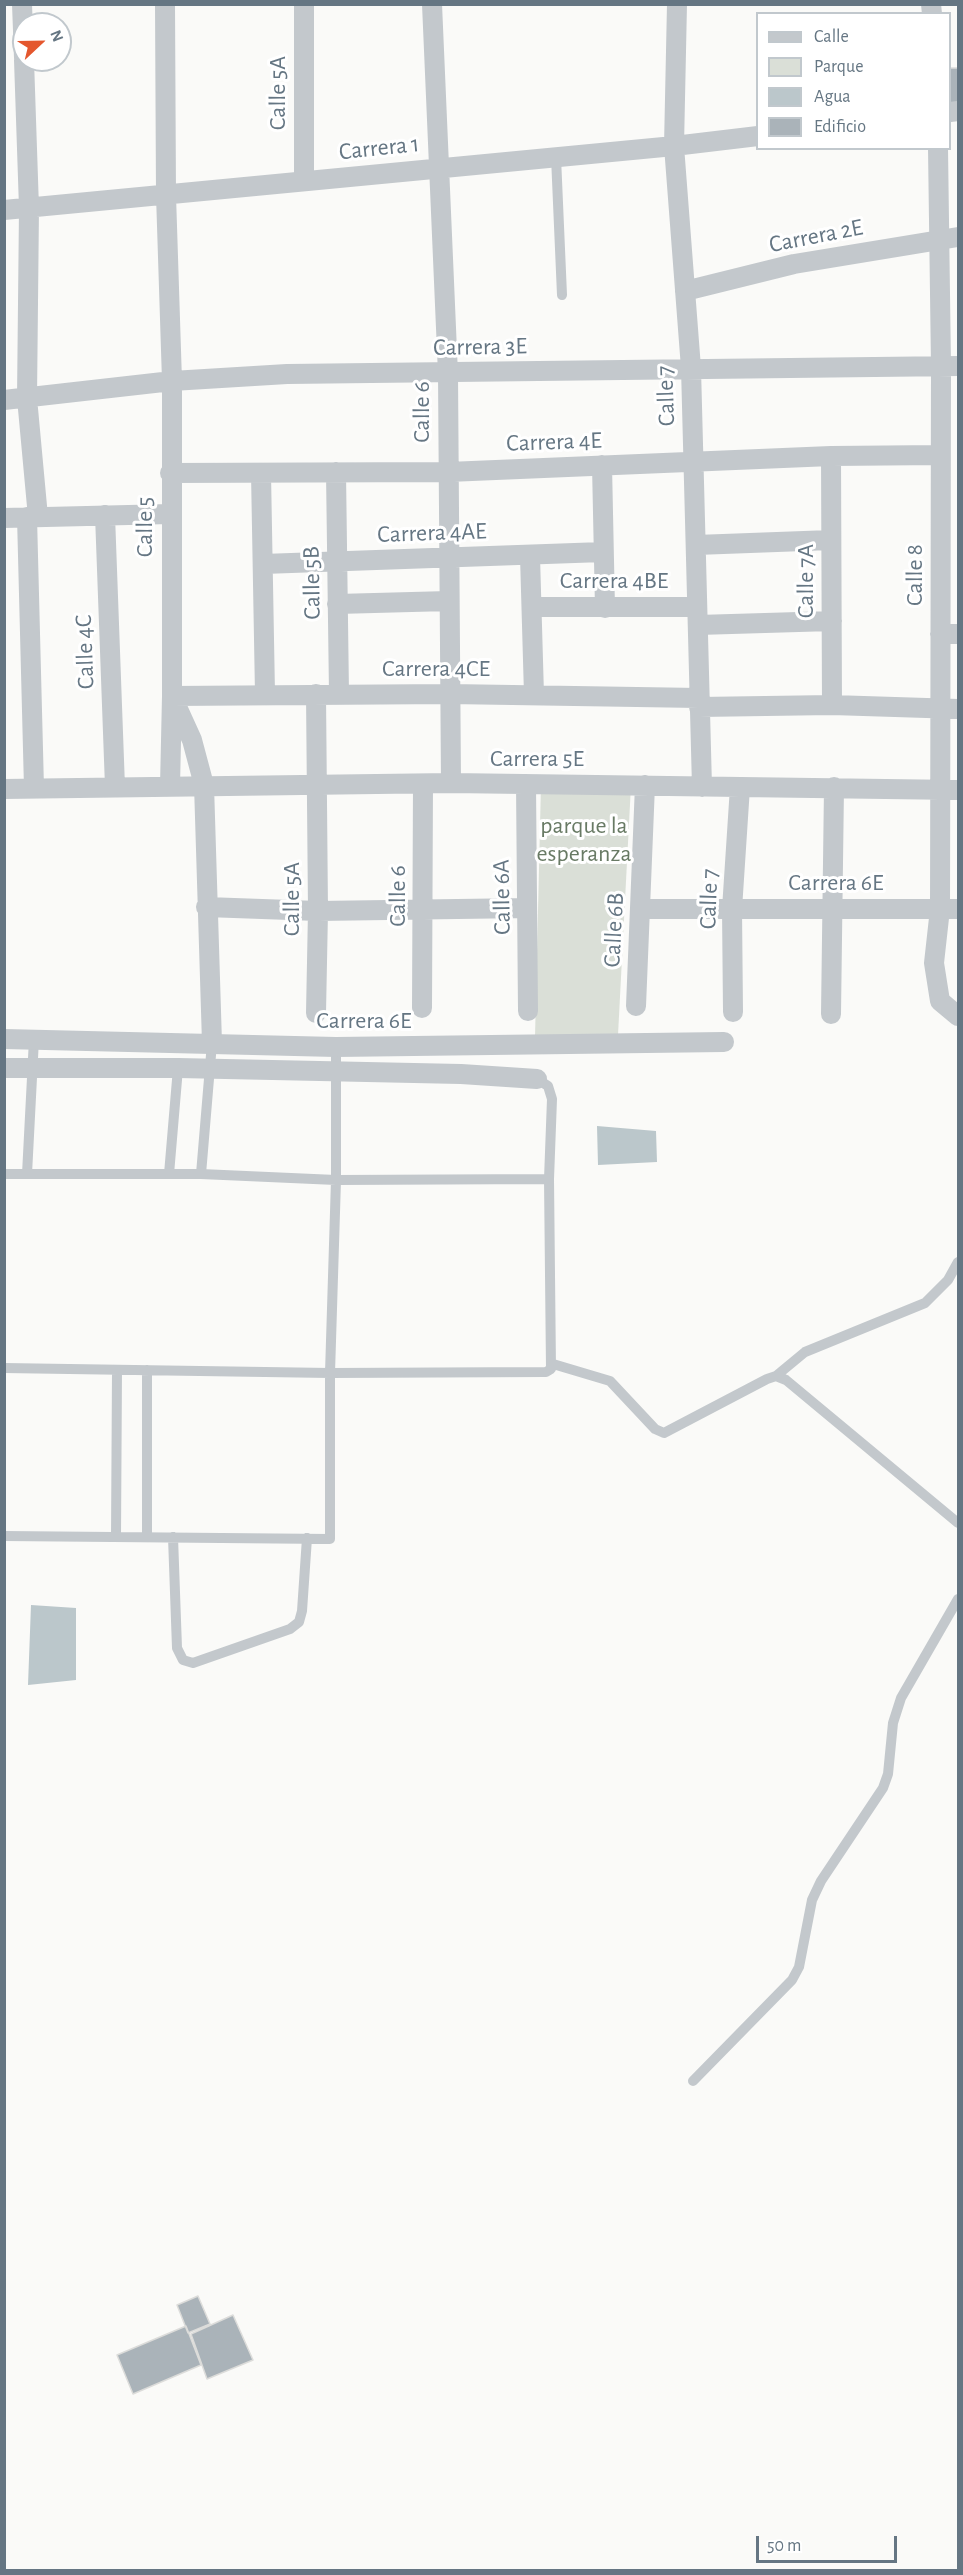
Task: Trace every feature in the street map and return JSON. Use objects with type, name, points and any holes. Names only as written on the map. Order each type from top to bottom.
[{"type":"street","name":"Calle 5","points":[[165,4],[166,195],[172,381],[170,473],[172,696],[192,740],[204,785],[212,1043]]},
{"type":"street","name":"Calle 5A","points":[[304,4],[304,181]]},
{"type":"street","name":"Calle 6","points":[[432,4],[448,374],[451,783]]},
{"type":"street","name":"Calle 7","points":[[677,4],[674,146],[691,368],[702,787]]},
{"type":"street","points":[[24,72],[29,208],[27,398],[32,517],[34,789]]},
{"type":"street","name":"Carrera 1","points":[[4,210],[756,136]]},
{"type":"street","name":"Calle 8","points":[[938,150],[939,240],[950,366],[940,455],[949,634],[949,909],[934,963],[940,1000],[958,1016]]},
{"type":"street","name":"Carrera 2E","points":[[685,291],[794,264],[958,237]]},
{"type":"street","name":"Carrera 3E","points":[[4,400],[172,381],[287,374],[448,374],[691,368],[950,366]]},
{"type":"street","name":"Carrera 4E","points":[[170,473],[448,472],[831,456],[940,455]]},
{"type":"street","name":"Calle 7A","points":[[831,456],[832,705]]},
{"type":"street","points":[[602,465],[605,608]]},
{"type":"street","name":"Calle 5B","points":[[336,472],[339,694]]},
{"type":"street","points":[[261,473],[266,694]]},
{"type":"street","points":[[4,518],[170,514]]},
{"type":"street","name":"Calle 4C","points":[[105,515],[115,787]]},
{"type":"street","points":[[696,545],[831,540]]},
{"type":"street","name":"Carrera 4AE","points":[[263,564],[603,552]]},
{"type":"street","points":[[530,556],[534,695]]},
{"type":"street","points":[[337,604],[449,601]]},
{"type":"street","name":"Carrera 4BE","points":[[532,607],[605,608],[697,616],[832,621]]},
{"type":"street","name":"Calle 5A","points":[[316,694],[318,785],[316,1013]]},
{"type":"street","name":"Carrera 4CE","points":[[172,696],[534,695],[699,703],[949,708]]},
{"type":"street","points":[[170,786],[172,696]]},
{"type":"street","name":"Carrera 5E","points":[[4,789],[451,783],[949,790]]},
{"type":"street","name":"Calle 6","points":[[422,1008],[423,784]]},
{"type":"street","name":"Calle 6A","points":[[526,784],[528,1011]]},
{"type":"street","name":"Calle 6B","points":[[636,1006],[645,785]]},
{"type":"street","name":"Calle 7","points":[[733,1012],[732,909],[740,787]]},
{"type":"street","points":[[831,1014],[834,787]]},
{"type":"street","points":[[206,907],[318,910],[527,908]]},
{"type":"street","name":"Carrera 6E","points":[[641,909],[949,909]]},
{"type":"street","name":"Carrera 6E","points":[[4,1039],[176,1041],[336,1047],[724,1042]]},
{"type":"street","points":[[176,1041],[178,1068]]},
{"type":"street","points":[[461,1046],[461,1074]]},
{"type":"street","points":[[397,1073],[398,1047]]},
{"type":"street","points":[[4,1068],[178,1068],[461,1074],[537,1079]]},
{"type":"lane","points":[[556,157],[562,295]]},
{"type":"lane","points":[[27,1174],[34,1039]]},
{"type":"lane","points":[[201,1174],[212,1043]]},
{"type":"lane","points":[[4,1536],[330,1539],[330,1373],[336,1180],[336,1047]]},
{"type":"lane","points":[[169,1174],[178,1068]]},
{"type":"lane","points":[[4,1368],[330,1373],[546,1372],[551,1370],[553,1364],[549,1179],[552,1099],[548,1086],[537,1079]]},
{"type":"lane","points":[[4,1174],[201,1174],[336,1180],[549,1179]]},
{"type":"lane","points":[[553,1364],[610,1381],[655,1429],[664,1432],[776,1376],[805,1352],[925,1303],[948,1280],[958,1262]]},
{"type":"lane","points":[[116,1537],[117,1370]]},
{"type":"lane","points":[[147,1370],[147,1537]]},
{"type":"lane","points":[[776,1376],[786,1380],[958,1523]]},
{"type":"lane","points":[[173,1537],[177,1648],[183,1660],[193,1663],[290,1629],[298,1622],[302,1611],[307,1538]]},
{"type":"lane","points":[[693,2081],[792,1980],[799,1967],[812,1900],[821,1881],[883,1788],[888,1774],[893,1723],[901,1698],[958,1599]]},
{"type":"green space","name":"parque la esperanza","points":[[541,784],[631,785],[618,1035],[535,1037]]},
{"type":"water","points":[[597,1126],[656,1131],[657,1162],[598,1165]]},
{"type":"water","points":[[31,1605],[76,1608],[76,1680],[28,1685]]},
{"type":"building","points":[[951,68],[958,68],[958,104],[951,105]]},
{"type":"building","points":[[198,2296],[210,2324],[188,2333],[177,2305]]},
{"type":"building","points":[[233,2315],[253,2360],[207,2379],[191,2334]]},
{"type":"building","points":[[186,2326],[201,2365],[133,2394],[117,2355]]}]
